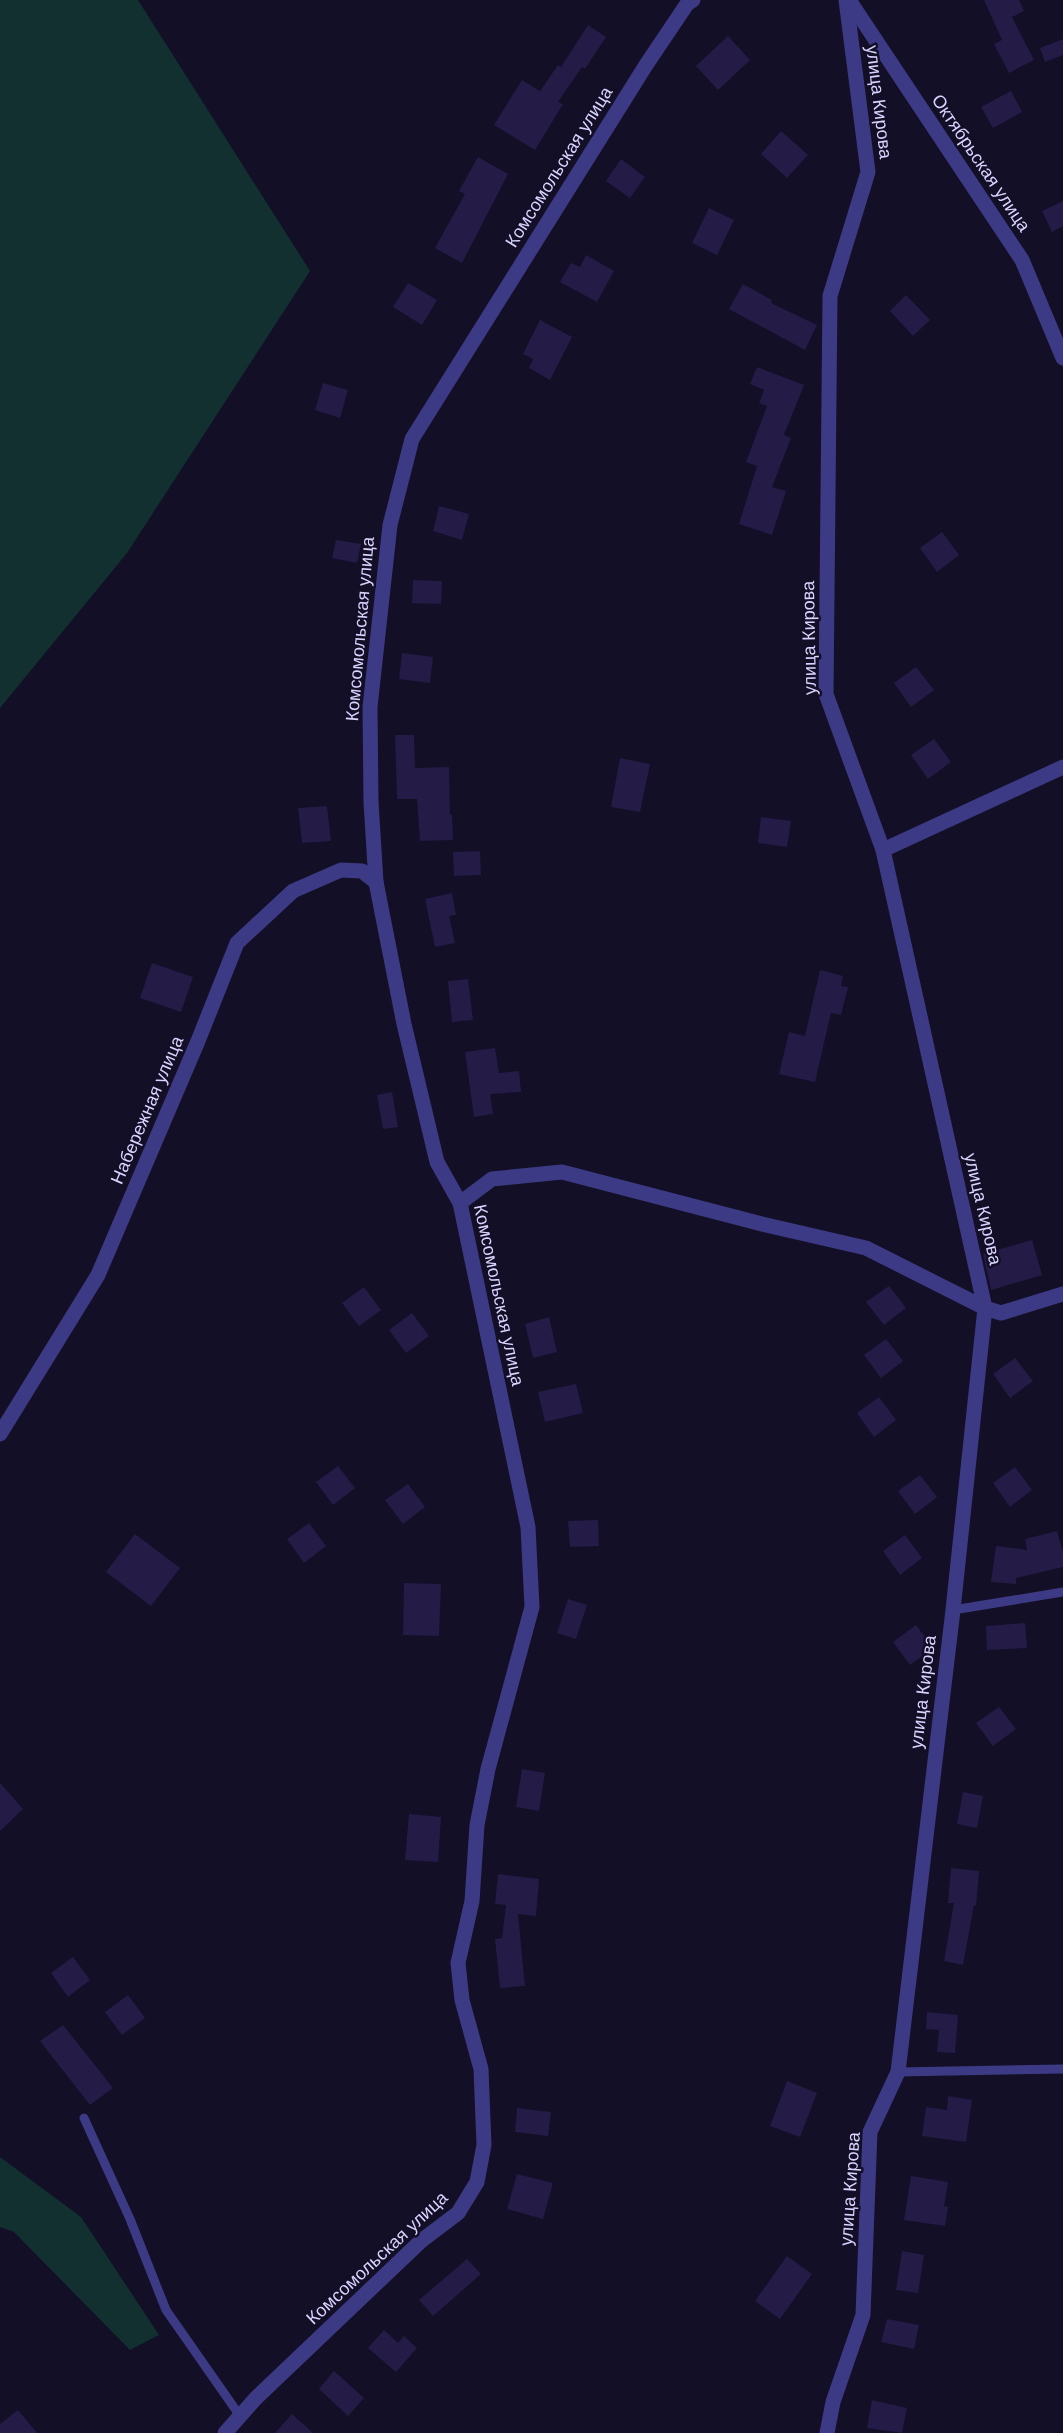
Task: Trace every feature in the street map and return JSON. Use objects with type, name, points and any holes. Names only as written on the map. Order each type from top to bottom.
[{"type":"street","name":"Комсомольская улица","points":[[225,2433],[256,2398],[421,2241],[458,2213],[477,2182],[484,2145],[481,2068],[462,2000],[458,1963],[472,1901],[477,1825],[488,1769],[532,1607],[528,1527],[460,1203],[437,1162],[404,1024],[376,882],[371,802],[370,706],[390,525],[412,439],[646,65],[687,4],[693,0]]},
{"type":"street","name":"Октябрьская улица","points":[[847,0],[1022,260],[1063,358]]},
{"type":"street","name":"улица Кирова","points":[[827,2433],[833,2402],[863,2315],[870,2132],[898,2072],[953,1610],[985,1308],[883,850],[826,694],[830,296],[868,172],[847,0]]},
{"type":"street","points":[[883,850],[1063,767]]},
{"type":"street","name":"Набережная улица","points":[[0,1434],[98,1275],[198,1041],[237,943],[293,891],[341,870],[362,871],[376,882]]},
{"type":"street","points":[[460,1203],[492,1179],[562,1172],[762,1224],[866,1248],[985,1308],[1001,1313],[1063,1294]]},
{"type":"lane","points":[[953,1610],[1063,1592]]},
{"type":"lane","points":[[898,2072],[1063,2069]]},
{"type":"lane","points":[[84,2118],[130,2219],[166,2310],[240,2416]]},
{"type":"green space","points":[[0,0],[138,0],[310,271],[127,553],[0,708]]},
{"type":"green space","points":[[0,2157],[81,2217],[159,2335],[130,2350],[14,2232],[0,2227]]},
{"type":"building","points":[[984,0],[1019,0],[1024,11],[1012,17],[1034,60],[1009,73],[994,44],[1002,40]]},
{"type":"building","points":[[588,25],[606,37],[585,69],[582,67],[558,102],[563,104],[535,150],[494,125],[522,80],[540,91],[558,65],[561,67]]},
{"type":"building","points":[[728,36],[750,60],[718,90],[696,66]]},
{"type":"building","points":[[1063,39],[1063,55],[1045,62],[1040,48]]},
{"type":"building","points":[[1011,91],[1022,112],[993,128],[981,107]]},
{"type":"building","points":[[781,131],[808,155],[787,178],[761,154]]},
{"type":"building","points":[[478,157],[508,174],[462,263],[435,248],[465,194],[459,191]]},
{"type":"building","points":[[621,159],[645,177],[630,198],[606,181]]},
{"type":"building","points":[[1063,201],[1063,226],[1052,232],[1042,211]]},
{"type":"building","points":[[709,208],[734,220],[717,255],[692,243]]},
{"type":"building","points":[[586,255],[614,271],[597,302],[560,282],[571,263],[580,267]]},
{"type":"building","points":[[408,283],[437,300],[422,325],[393,307]]},
{"type":"building","points":[[743,284],[772,300],[771,303],[817,325],[805,350],[729,309]]},
{"type":"building","points":[[906,295],[930,320],[913,336],[890,311]]},
{"type":"building","points":[[540,320],[572,337],[550,380],[529,368],[533,359],[523,354]]},
{"type":"building","points":[[757,367],[804,385],[784,435],[791,438],[772,487],[786,491],[772,535],[739,524],[757,466],[746,462],[767,406],[759,403],[764,390],[750,384]]},
{"type":"building","points":[[323,383],[348,390],[340,418],[315,410]]},
{"type":"building","points":[[439,506],[469,514],[462,540],[433,531]]},
{"type":"building","points":[[942,532],[959,555],[937,572],[920,548]]},
{"type":"building","points":[[336,540],[361,544],[357,563],[332,558]]},
{"type":"building","points":[[413,580],[442,581],[441,604],[412,603]]},
{"type":"building","points":[[402,653],[433,657],[430,683],[399,679]]},
{"type":"building","points":[[916,667],[934,690],[911,707],[894,683]]},
{"type":"building","points":[[395,735],[414,735],[415,768],[449,767],[453,840],[420,841],[417,799],[397,799]]},
{"type":"building","points":[[934,739],[951,762],[928,779],[911,755]]},
{"type":"building","points":[[620,758],[650,764],[640,812],[611,807]]},
{"type":"building","points":[[327,806],[331,841],[302,843],[298,808]]},
{"type":"building","points":[[761,817],[791,821],[787,847],[758,843]]},
{"type":"building","points":[[480,851],[481,875],[454,876],[453,852]]},
{"type":"building","points":[[452,893],[456,915],[449,916],[455,943],[435,947],[425,899]]},
{"type":"building","points":[[152,963],[193,977],[181,1012],[140,998]]},
{"type":"building","points":[[820,970],[843,976],[841,986],[848,987],[841,1015],[831,1013],[815,1082],[779,1074],[789,1032],[805,1036]]},
{"type":"building","points":[[468,979],[473,1020],[452,1022],[448,981]]},
{"type":"building","points":[[495,1048],[499,1073],[519,1071],[521,1092],[490,1094],[493,1114],[474,1117],[465,1052]]},
{"type":"building","points":[[392,1092],[398,1127],[383,1129],[377,1095]]},
{"type":"building","points":[[1032,1240],[1042,1275],[991,1290],[983,1254]]},
{"type":"building","points":[[889,1286],[906,1308],[884,1325],[866,1302]]},
{"type":"building","points":[[364,1287],[381,1310],[359,1326],[342,1303]]},
{"type":"building","points":[[412,1313],[429,1336],[406,1353],[389,1330]]},
{"type":"building","points":[[549,1317],[557,1352],[533,1358],[525,1324]]},
{"type":"building","points":[[886,1339],[903,1361],[881,1378],[864,1355]]},
{"type":"building","points":[[1015,1358],[1033,1381],[1010,1398],[993,1374]]},
{"type":"building","points":[[576,1384],[583,1413],[545,1422],[538,1392]]},
{"type":"building","points":[[879,1397],[896,1420],[874,1437],[857,1413]]},
{"type":"building","points":[[338,1466],[355,1488],[333,1505],[316,1482]]},
{"type":"building","points":[[1015,1467],[1032,1490],[1010,1507],[993,1483]]},
{"type":"building","points":[[920,1475],[937,1497],[915,1514],[898,1491]]},
{"type":"building","points":[[408,1484],[425,1507],[403,1524],[385,1500]]},
{"type":"building","points":[[598,1520],[599,1546],[570,1547],[568,1521]]},
{"type":"building","points":[[309,1523],[326,1546],[304,1563],[287,1539]]},
{"type":"building","points":[[1057,1531],[1063,1552],[1063,1567],[1016,1578],[1016,1584],[991,1582],[996,1546],[1027,1550],[1025,1539]]},
{"type":"building","points":[[135,1534],[180,1568],[151,1606],[106,1572]]},
{"type":"building","points":[[905,1535],[922,1558],[900,1575],[883,1551]]},
{"type":"building","points":[[404,1583],[441,1584],[439,1636],[403,1635]]},
{"type":"building","points":[[568,1599],[587,1605],[576,1639],[557,1633]]},
{"type":"building","points":[[1025,1623],[1027,1648],[987,1650],[986,1626]]},
{"type":"building","points":[[916,1625],[933,1648],[910,1665],[893,1642]]},
{"type":"building","points":[[999,1707],[1016,1729],[993,1746],[976,1723]]},
{"type":"building","points":[[522,1769],[545,1773],[539,1811],[516,1807]]},
{"type":"building","points":[[0,1783],[23,1809],[0,1831]]},
{"type":"building","points":[[963,1792],[983,1796],[977,1828],[957,1824]]},
{"type":"building","points":[[409,1814],[441,1817],[438,1862],[405,1860]]},
{"type":"building","points":[[951,1868],[979,1871],[976,1906],[974,1905],[963,1965],[944,1961],[954,1903],[948,1903]]},
{"type":"building","points":[[498,1874],[539,1879],[536,1916],[518,1914],[525,1986],[500,1988],[495,1939],[502,1938],[506,1905],[495,1904]]},
{"type":"building","points":[[73,1957],[90,1980],[68,1997],[51,1973]]},
{"type":"building","points":[[128,1995],[145,2018],[122,2035],[105,2012]]},
{"type":"building","points":[[927,2012],[958,2015],[955,2053],[937,2052],[939,2030],[926,2029]]},
{"type":"building","points":[[63,2025],[113,2088],[90,2105],[40,2041]]},
{"type":"building","points":[[787,2081],[817,2093],[800,2137],[770,2126]]},
{"type":"building","points":[[948,2096],[972,2100],[966,2142],[922,2136],[926,2107],[947,2110]]},
{"type":"building","points":[[517,2108],[551,2112],[548,2136],[515,2132]]},
{"type":"building","points":[[517,2174],[553,2183],[543,2219],[507,2209]]},
{"type":"building","points":[[911,2176],[948,2182],[944,2206],[948,2207],[945,2226],[904,2220]]},
{"type":"building","points":[[902,2251],[924,2255],[918,2293],[896,2290]]},
{"type":"building","points":[[787,2256],[812,2274],[780,2319],[755,2301]]},
{"type":"building","points":[[467,2259],[481,2274],[433,2316],[419,2300]]},
{"type":"building","points":[[887,2319],[919,2325],[914,2349],[881,2342]]},
{"type":"building","points":[[384,2330],[398,2343],[404,2336],[417,2348],[396,2372],[368,2348]]},
{"type":"building","points":[[334,2371],[364,2398],[348,2416],[319,2389]]},
{"type":"building","points":[[872,2400],[907,2408],[902,2433],[867,2428]]},
{"type":"building","points":[[18,2410],[37,2433],[0,2433],[0,2424]]},
{"type":"building","points":[[292,2414],[313,2433],[275,2433]]}]
